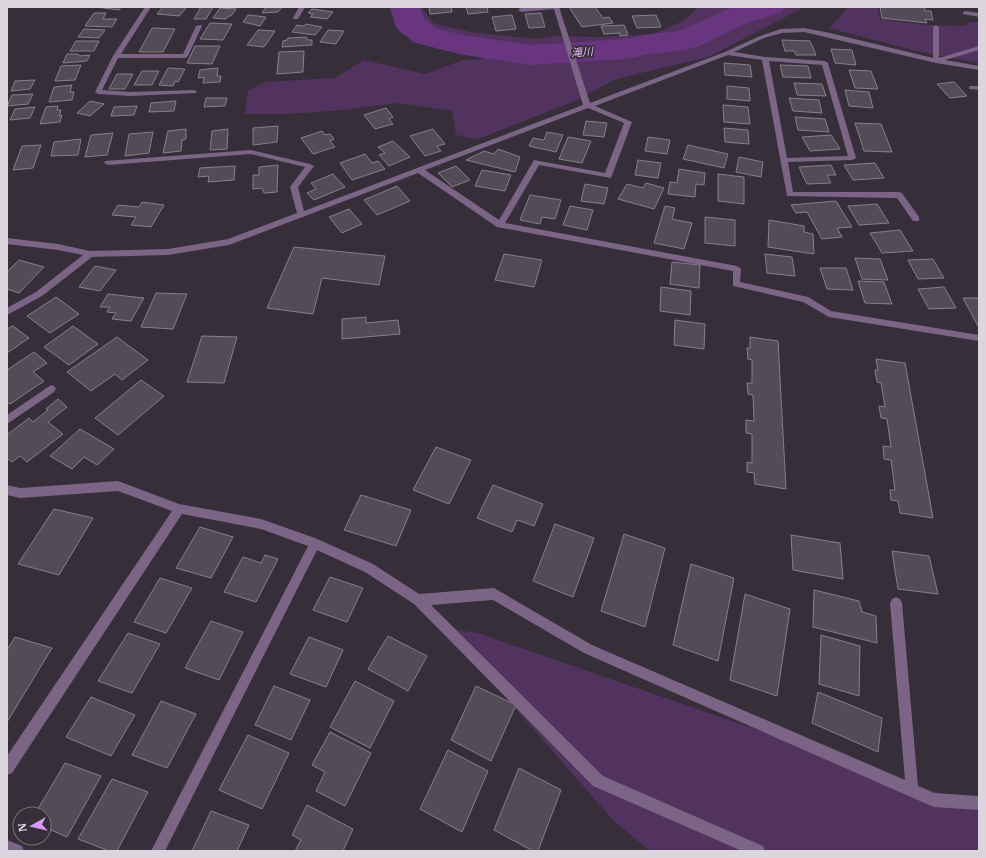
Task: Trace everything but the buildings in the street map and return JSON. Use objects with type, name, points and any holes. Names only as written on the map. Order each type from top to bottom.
[{"type":"street","points":[[148,7],[116,56],[98,92],[130,94],[194,92]]},
{"type":"street","points":[[296,18],[302,7]]},
{"type":"street","points":[[500,225],[537,162],[608,176],[628,122],[587,105],[556,7],[521,10]]},
{"type":"street","points":[[965,13],[979,15]]},
{"type":"street","points":[[116,56],[185,56],[199,26]]},
{"type":"street","points":[[936,27],[936,61]]},
{"type":"street","points":[[7,241],[58,247],[90,254],[168,252],[229,242],[727,53],[762,37],[781,31],[804,30],[936,61],[979,68]]},
{"type":"street","points":[[936,61],[979,48]]},
{"type":"street","points":[[727,53],[765,59],[825,63],[852,158],[784,160]]},
{"type":"street","points":[[765,59],[790,194],[899,196],[916,220]]},
{"type":"street","points":[[971,88],[979,88]]},
{"type":"street","points":[[108,163],[251,152],[310,166],[294,187],[301,214]]},
{"type":"street","points":[[419,170],[500,225],[737,269],[736,284],[805,299],[829,314],[979,338]]},
{"type":"street","points":[[7,312],[39,294],[90,254]]},
{"type":"street","points":[[7,420],[52,389]]},
{"type":"street","points":[[7,490],[20,493],[118,486],[179,509],[261,524],[315,543],[369,568],[418,600],[598,781],[758,851]]},
{"type":"street","points":[[7,768],[179,509]]},
{"type":"street","points":[[158,851],[315,543]]},
{"type":"street","points":[[418,600],[494,594],[588,649],[934,800],[979,803]]},
{"type":"street","points":[[896,603],[912,790]]},
{"type":"street","points":[[7,847],[17,851]]},
{"type":"shaded area","points":[[406,7],[421,7],[433,23],[470,32],[536,39],[554,36],[600,37],[654,34],[683,21],[699,7],[805,7],[708,57],[616,79],[573,102],[478,139],[456,135],[452,111],[398,103],[332,111],[287,114],[245,114],[248,91],[264,82],[335,78],[364,60],[425,74],[463,60],[485,59],[412,42],[399,28],[399,14]]},
{"type":"shaded area","points":[[849,7],[877,7],[880,19],[926,25],[966,26],[968,22],[979,22],[979,63],[916,51],[829,28]]},
{"type":"shaded area","points":[[445,628],[478,633],[979,807],[979,851],[650,851],[613,820]]},
{"type":"waterway","name":"滝川","points":[[405,7],[411,25],[427,36],[459,44],[530,55],[627,49],[649,44],[686,40],[738,15],[770,7]]}]
